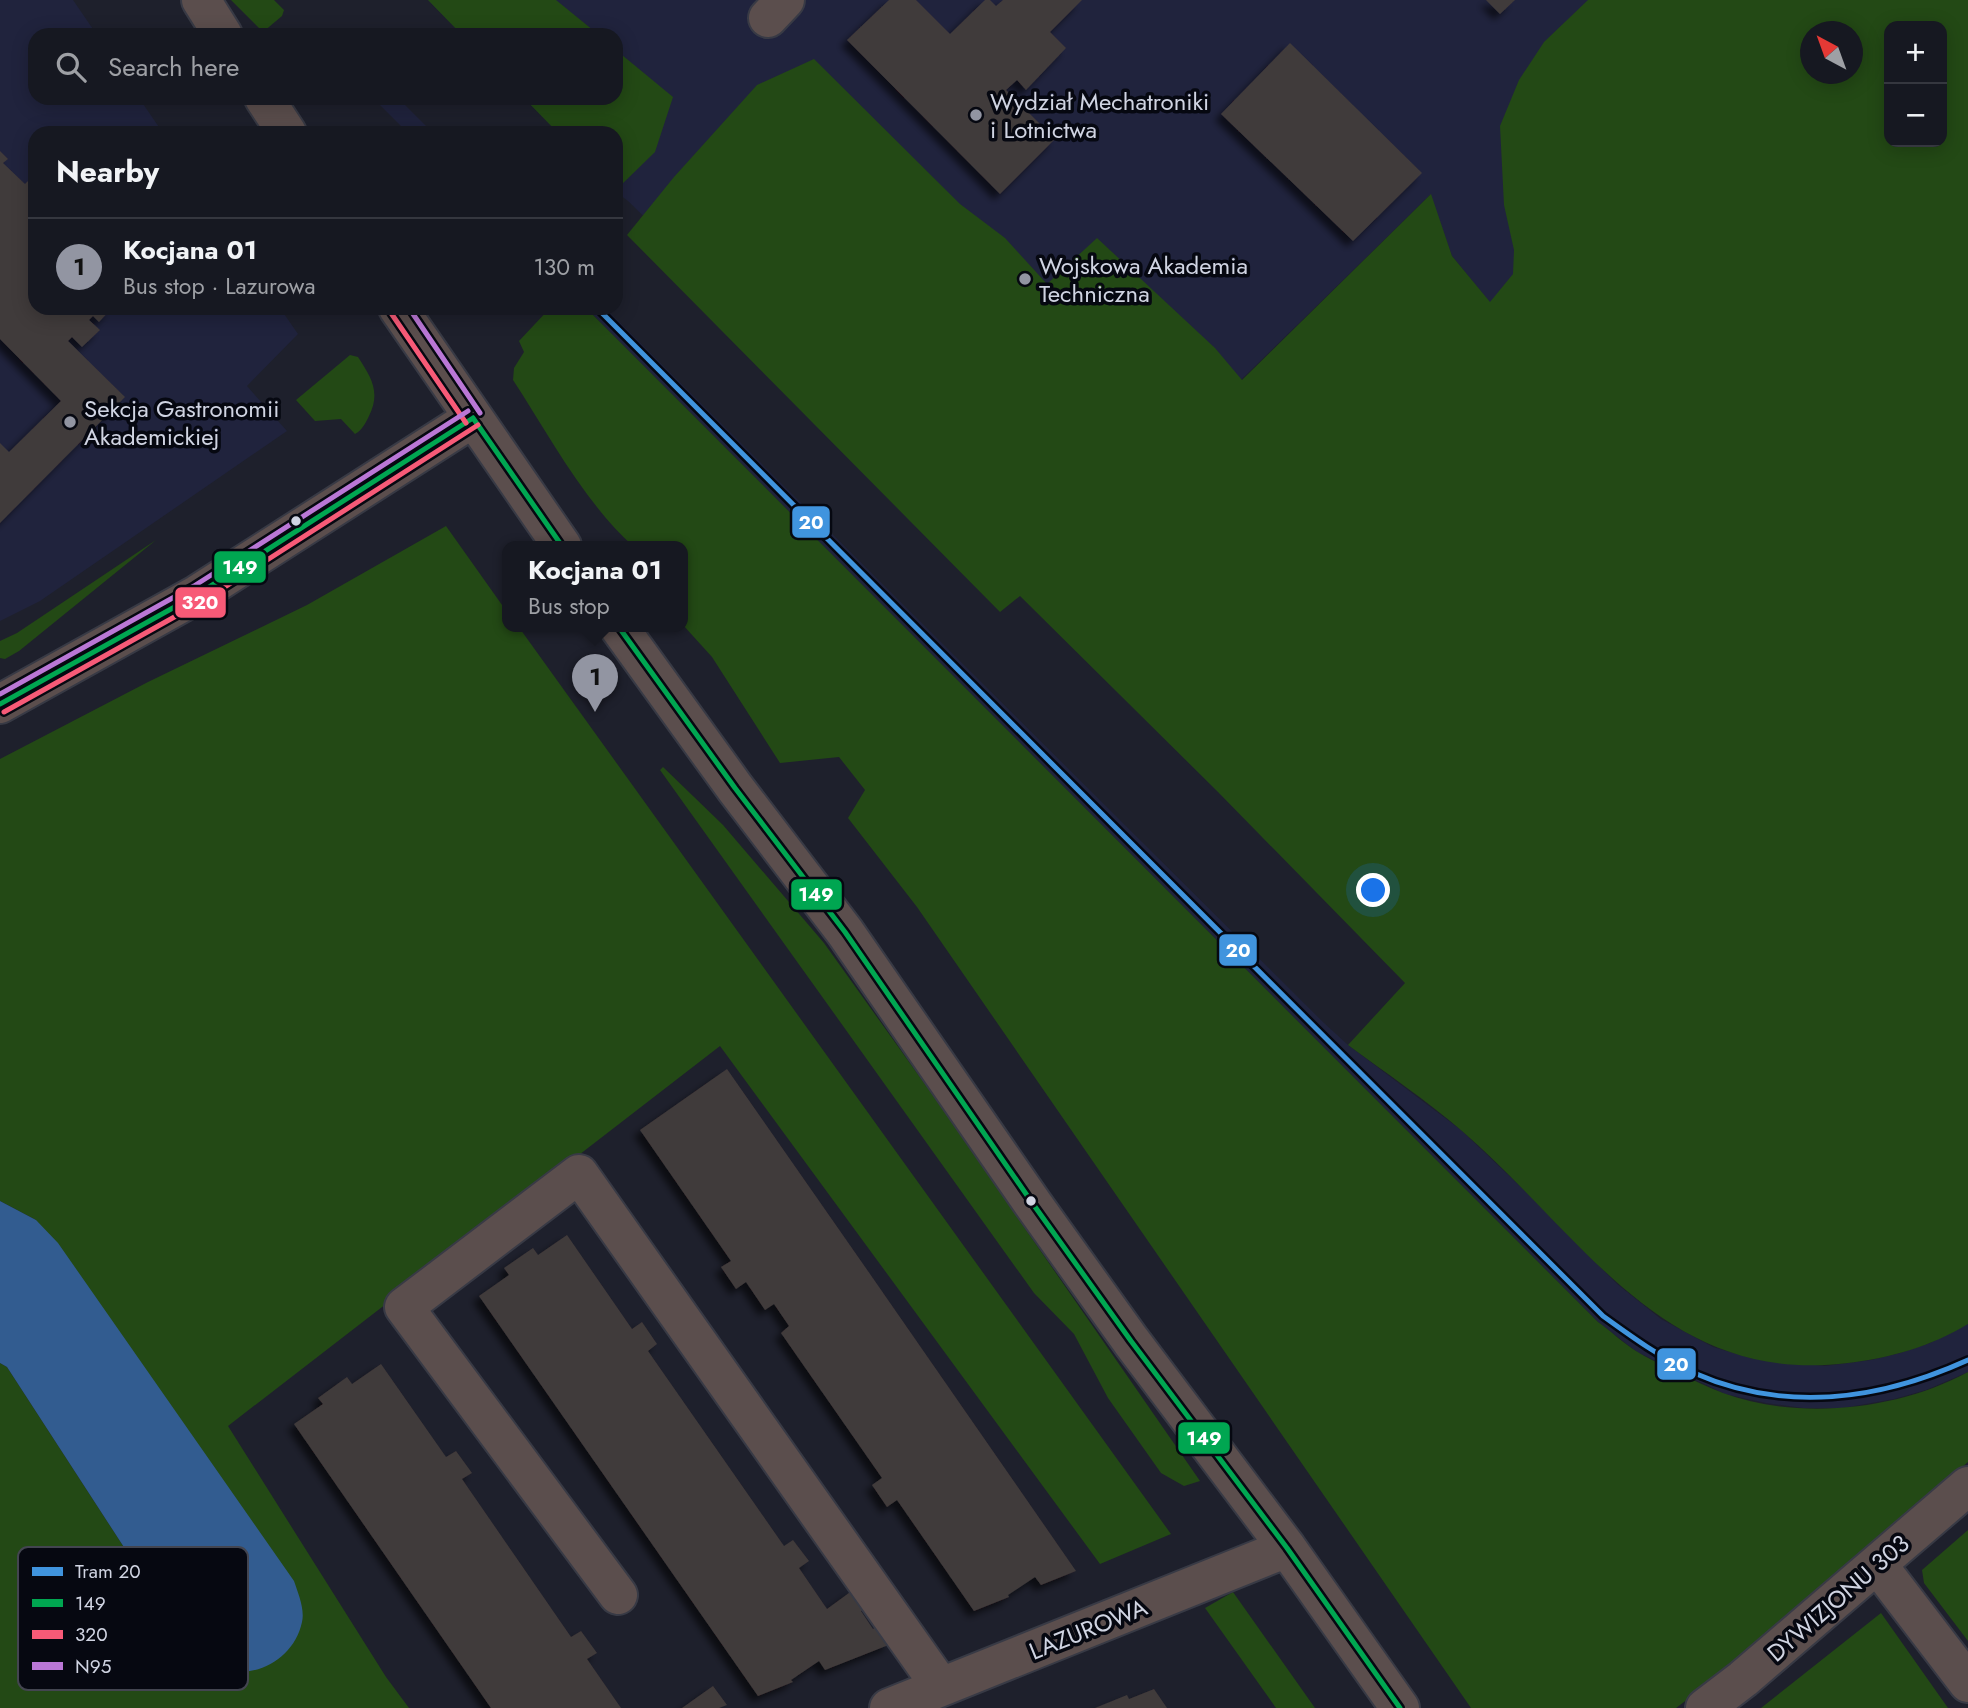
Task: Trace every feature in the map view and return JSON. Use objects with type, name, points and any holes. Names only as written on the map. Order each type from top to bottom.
[{"type":"street","points":[[201,0],[219,28]]},
{"type":"street","points":[[269,105],[282,126]]},
{"type":"street","points":[[403,315],[559,541]]},
{"type":"street","points":[[0,704],[198,594],[473,418]]},
{"type":"street","points":[[622,632],[735,788],[845,932],[1131,1340],[1287,1548],[1400,1708]]},
{"type":"street","points":[[618,1595],[404,1307],[579,1174],[941,1687]]},
{"type":"street","name":"DYWIZJONU 303","points":[[1705,1708],[1743,1679],[1968,1486]]},
{"type":"street","name":"LAZUROWA","points":[[889,1708],[1287,1548]]},
{"type":"street","points":[[1877,1564],[1968,1683]]},
{"type":"shaded area","points":[[0,0],[73,0],[92,28],[28,28],[28,105],[144,105],[158,126],[28,126],[28,315],[285,315],[298,334],[247,386],[287,431],[40,601],[0,621]]},
{"type":"shaded area","name":"Wojskowa Akademia Techniczna","points":[[428,0],[1940,0],[1899,21],[1884,21],[1884,53],[1863,70],[1863,21],[1800,21],[1800,84],[1845,84],[1520,340],[1452,256],[1430,195],[1020,596],[623,197],[623,126],[551,126],[531,105],[623,105],[623,28],[455,28]]},
{"type":"shaded area","points":[[380,105],[405,105],[426,126],[401,126]]},
{"type":"shaded area","points":[[593,315],[612,315],[1324,1023],[1348,1045],[1461,1130],[1542,1207],[1617,1284],[1661,1319],[1713,1347],[1751,1358],[1825,1366],[1900,1353],[1930,1343],[1968,1324],[1968,1372],[1926,1390],[1843,1408],[1803,1408],[1766,1403],[1725,1394],[1637,1352],[1598,1322]]},
{"type":"green space","points":[[231,0],[274,0],[284,10],[282,16],[268,28],[259,28]]},
{"type":"green space","points":[[428,0],[556,0],[590,28],[455,28]]},
{"type":"green space","points":[[1588,0],[1968,0],[1968,1324],[1925,1345],[1879,1358],[1848,1363],[1784,1364],[1727,1351],[1677,1327],[1631,1295],[1462,1131],[1348,1045],[1405,983],[1218,792],[1020,596],[1000,612],[627,235],[674,177],[757,85],[814,59],[960,204],[1005,238],[1047,284],[1097,238],[1215,348],[1242,380],[1431,194],[1452,256],[1490,302],[1513,274],[1514,250],[1504,205],[1500,126],[1519,80],[1544,42]]},
{"type":"green space","points":[[623,56],[673,97],[655,152],[623,183],[623,126],[551,126],[531,105],[623,105]]},
{"type":"green space","points":[[543,315],[593,315],[1598,1322],[1626,1344],[1640,1354],[1723,1393],[1752,1402],[1784,1407],[1815,1409],[1880,1403],[1940,1385],[1968,1372],[1968,1462],[1738,1661],[1676,1708],[1471,1708],[917,907],[848,818],[865,790],[839,757],[780,763],[712,657],[688,631],[688,541],[628,541],[583,489],[513,380],[514,368],[524,352],[519,341]]},
{"type":"green space","points":[[350,355],[358,357],[370,378],[374,392],[369,416],[355,434],[341,419],[315,421],[296,400]]},
{"type":"green space","points":[[446,526],[502,605],[502,632],[522,632],[1171,1534],[1100,1564],[720,1046],[228,1426],[386,1677],[409,1708],[0,1708],[0,1363],[7,1367],[124,1547],[18,1547],[18,1690],[248,1690],[248,1547],[157,1547],[36,1220],[0,1201],[0,759],[148,682],[307,605]]},
{"type":"green space","points":[[156,540],[19,651],[5,659],[0,658],[0,641],[17,633]]},
{"type":"green space","points":[[663,767],[723,825],[824,943],[1200,1481],[1184,1486],[1161,1473],[1108,1398],[1074,1334],[1034,1293],[660,770]]},
{"type":"green space","points":[[1968,1530],[1968,1641],[1924,1583],[1922,1570]]},
{"type":"green space","points":[[1233,1592],[1315,1708],[1276,1708],[1205,1608]]},
{"type":"green space","points":[[1881,1613],[1948,1708],[1761,1708]]},
{"type":"water","points":[[0,1201],[36,1220],[58,1243],[294,1581],[303,1617],[297,1636],[280,1658],[248,1671],[248,1547],[124,1547],[7,1367],[0,1363]]},
{"type":"building","name":"Wydział Mechatroniki i Lotnictwa","points":[[889,0],[916,0],[950,34],[985,0],[990,0],[996,6],[1003,0],[1082,0],[1050,32],[1066,48],[1026,90],[1017,80],[1006,90],[1055,139],[1000,194],[847,40]]},
{"type":"building","points":[[1486,0],[1515,0],[1500,14]]},
{"type":"building","points":[[1290,43],[1422,173],[1353,241],[1221,114]]},
{"type":"building","points":[[0,151],[8,159],[3,163],[25,184],[28,181],[28,315],[106,315],[99,322],[93,316],[89,320],[100,330],[82,347],[72,337],[68,341],[125,397],[0,523],[0,443],[9,452],[61,401],[0,339]]},
{"type":"building","points":[[727,1069],[1076,1571],[1041,1585],[1035,1577],[1008,1595],[1009,1597],[974,1611],[897,1500],[887,1507],[872,1485],[882,1478],[781,1333],[789,1326],[774,1304],[765,1310],[746,1282],[736,1289],[721,1267],[731,1261],[640,1130]]},
{"type":"building","points":[[567,1235],[632,1329],[642,1322],[657,1344],[648,1351],[784,1546],[793,1540],[809,1561],[799,1568],[827,1609],[853,1590],[866,1608],[861,1611],[873,1629],[878,1625],[891,1644],[825,1670],[819,1661],[791,1680],[793,1682],[758,1696],[479,1296],[509,1275],[504,1268],[533,1248],[538,1255]]},
{"type":"building","points":[[381,1364],[446,1457],[456,1451],[472,1473],[462,1479],[571,1637],[581,1631],[597,1653],[587,1659],[621,1708],[491,1708],[294,1424],[323,1404],[318,1398],[347,1377],[352,1384]]},
{"type":"building","points":[[713,1686],[727,1705],[719,1708],[682,1708]]},
{"type":"building","points":[[1154,1689],[1167,1708],[1095,1708],[1127,1695],[1129,1699]]},
{"type":"tram line","name":"20","points":[[604,315],[1603,1316],[1647,1347],[1694,1373],[1728,1386],[1763,1393],[1797,1397],[1867,1392],[1901,1385],[1968,1360]]},
{"type":"transit line","name":"320","points":[[392,315],[466,423]]},
{"type":"transit line","name":"N95","points":[[414,315],[480,413]]},
{"type":"transit line","name":"N95","points":[[0,694],[194,586],[468,411]]},
{"type":"transit line","name":"149","points":[[473,418],[559,541]]},
{"type":"transit line","name":"149","points":[[0,704],[198,594],[473,418]]},
{"type":"transit line","name":"320","points":[[4,712],[203,601],[478,425]]},
{"type":"transit line","name":"149","points":[[622,632],[735,788],[845,932],[1033,1204],[1131,1341],[1287,1548],[1400,1708]]},
{"type":"place","name":"Wydział Mechatroniki i Lotnictwa","points":[[976,115]]},
{"type":"place","name":"Wojskowa Akademia Techniczna","points":[[1025,279]]},
{"type":"place","name":"Sekcja Gastronomii Akademickiej","points":[[70,422]]},
{"type":"place","name":"Kocjana 01","points":[[595,712]]}]
